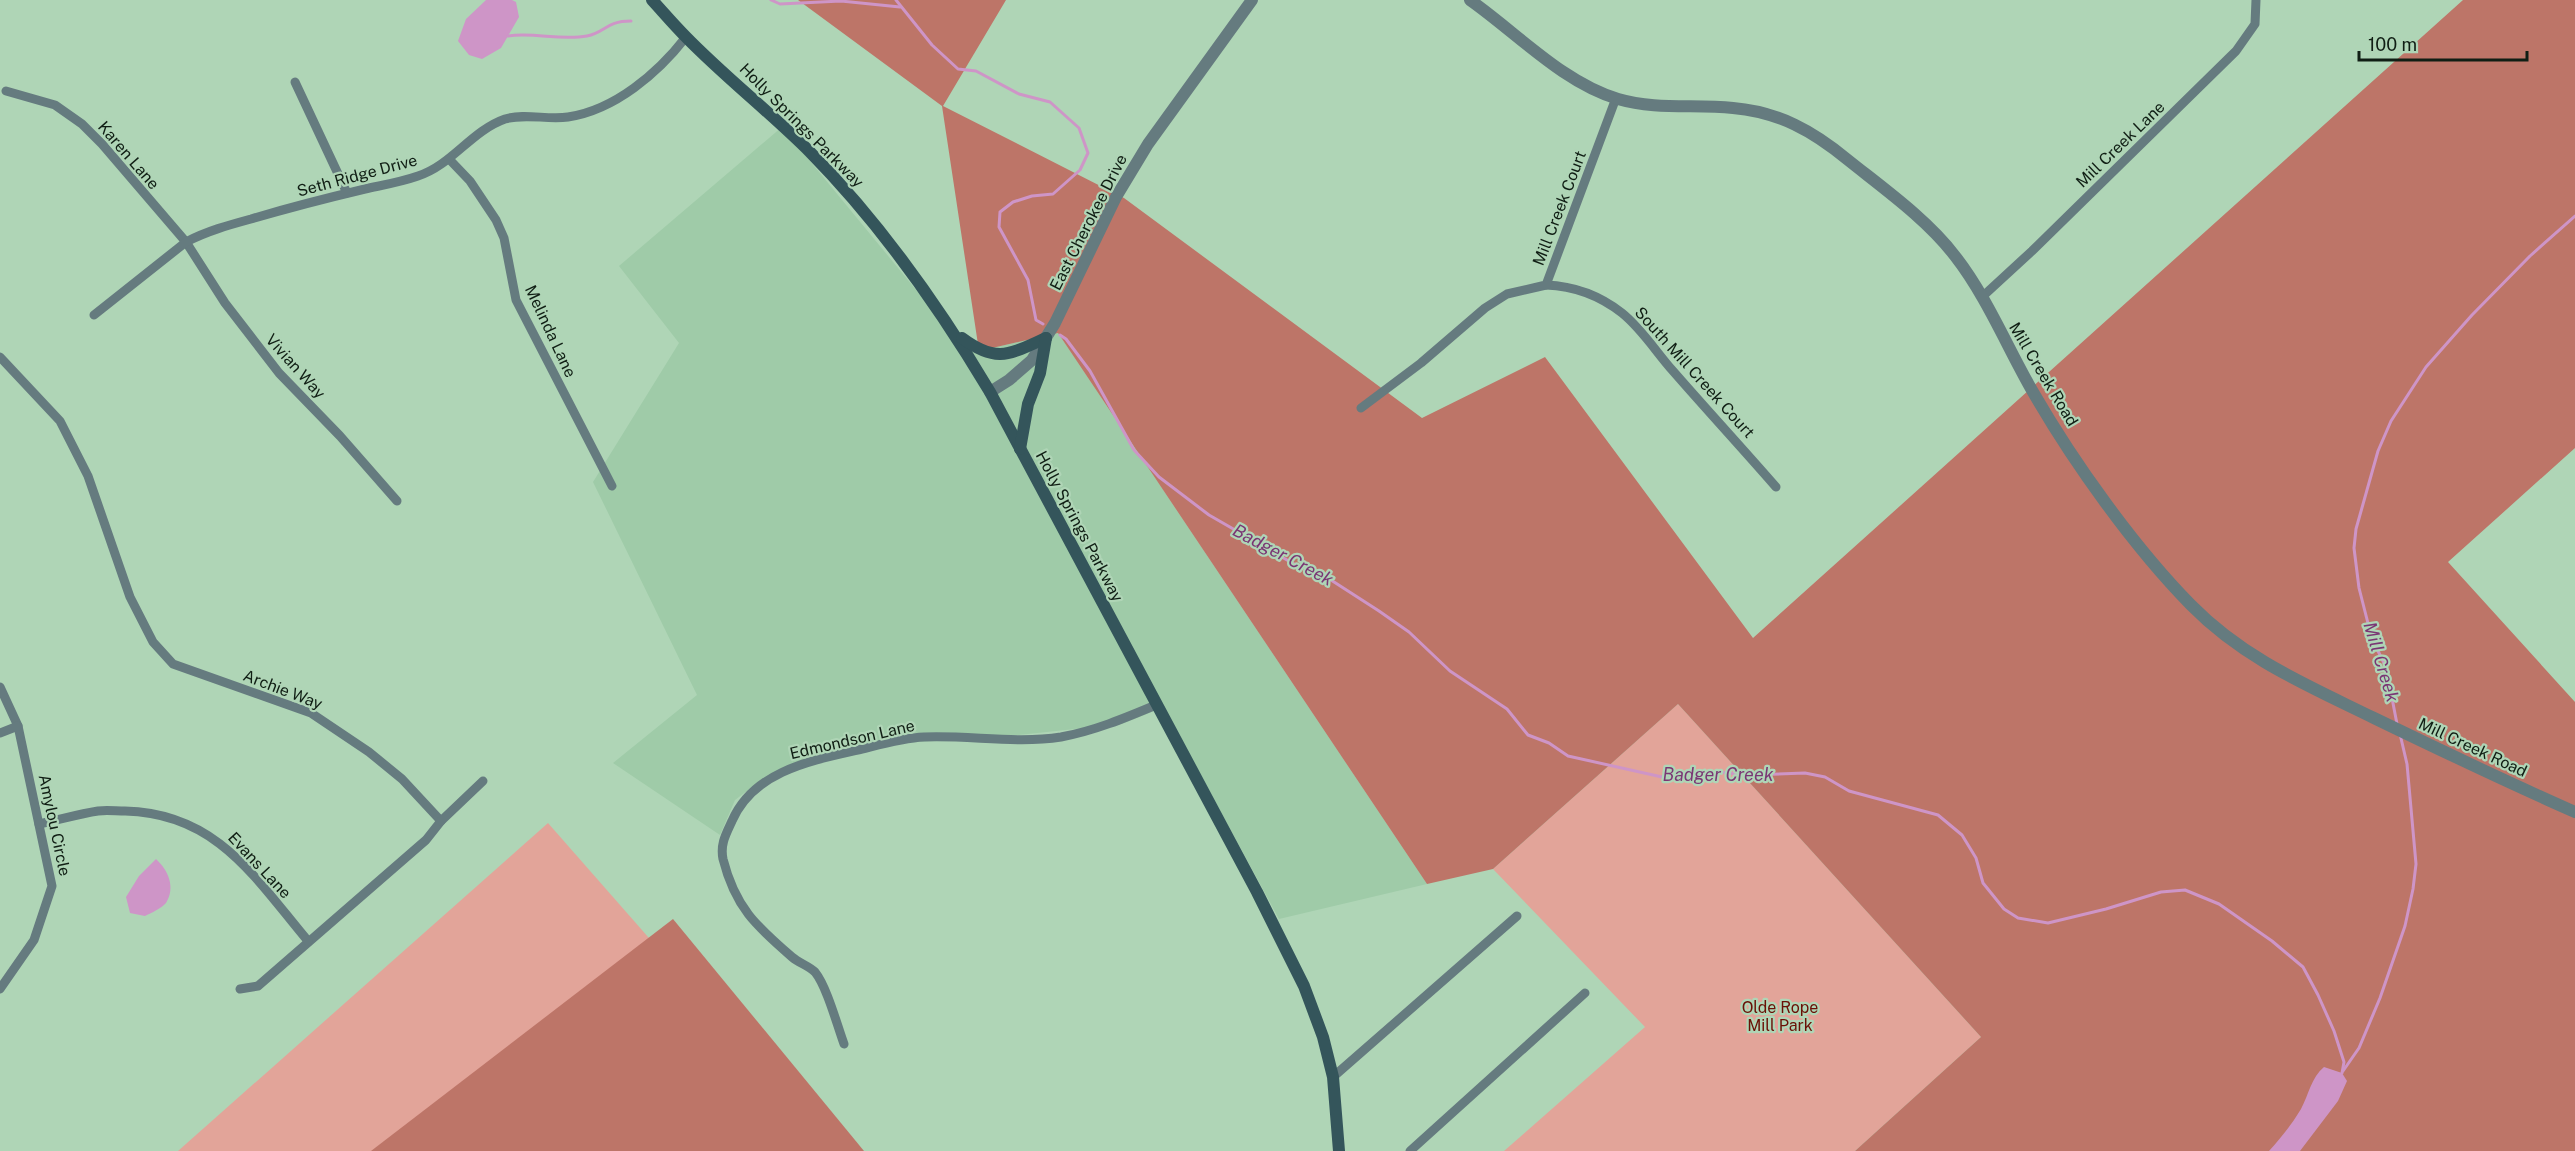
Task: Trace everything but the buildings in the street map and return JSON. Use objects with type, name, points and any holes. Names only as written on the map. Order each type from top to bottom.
[{"type":"main road","name":"Holly Springs Parkway","points":[[652,0],[686,37],[788,130],[850,195],[896,249],[956,334],[990,392],[1257,892],[1304,986],[1323,1037],[1333,1077],[1339,1151]]},
{"type":"main road","points":[[956,334],[975,348],[1005,355],[1046,339]]},
{"type":"main road","points":[[1020,449],[1028,404],[1040,372],[1046,339]]},
{"type":"street","name":"East Cherokee Drive","points":[[990,392],[1023,370],[1046,339],[1116,196],[1148,144],[1252,0]]},
{"type":"street","name":"Mill Creek Road","points":[[1470,0],[1562,70],[1590,87],[1616,98],[1646,106],[1731,108],[1764,112],[1796,123],[1845,157],[1922,222],[1953,253],[1982,297],[2036,397],[2070,450],[2142,548],[2194,608],[2237,645],[2265,664],[2413,737],[2575,812]]},
{"type":"street","name":"Mill Creek Lane","points":[[1982,297],[2236,51],[2255,24],[2256,0]]},
{"type":"street","name":"Seth Ridge Drive","points":[[94,315],[186,242],[225,226],[347,193],[421,176],[449,159],[482,131],[500,121],[519,116],[578,115],[621,96],[650,76],[671,57],[686,37]]},
{"type":"street","points":[[295,82],[347,193]]},
{"type":"street","name":"Karen Lane","points":[[6,91],[55,105],[82,124],[186,242]]},
{"type":"street","name":"Mill Creek Court","points":[[1361,408],[1420,363],[1485,308],[1507,294],[1546,285],[1616,98]]},
{"type":"street","name":"Melinda Lane","points":[[449,159],[470,181],[496,220],[504,238],[516,300],[612,486]]},
{"type":"street","name":"Vivian Way","points":[[186,242],[225,303],[279,373],[340,436],[397,501]]},
{"type":"street","name":"South Mill Creek Court","points":[[1546,285],[1566,285],[1593,295],[1622,313],[1645,336],[1776,487]]},
{"type":"street","name":"Archie Way","points":[[0,357],[60,422],[88,476],[130,597],[153,642],[173,664],[310,713],[369,752],[402,778],[441,821]]},
{"type":"street","name":"Amylou Circle","points":[[0,687],[18,726],[52,886],[34,940],[0,989]]},
{"type":"street","name":"Edmondson Lane","points":[[844,1044],[828,999],[815,972],[794,958],[750,920],[737,900],[723,858],[722,843],[743,800],[776,775],[793,766],[886,743],[923,737],[1034,739],[1061,736],[1112,723],[1156,705]]},
{"type":"street","points":[[0,733],[18,726]]},
{"type":"street","points":[[240,989],[258,986],[426,840],[441,821],[483,781]]},
{"type":"street","name":"Evans Lane","points":[[39,824],[99,810],[148,811],[184,821],[219,840],[250,872],[308,941]]},
{"type":"street","points":[[1333,1077],[1517,916]]},
{"type":"street","points":[[1410,1151],[1585,993]]},
{"type":"shaded area","points":[[486,0],[516,2],[519,17],[501,48],[482,59],[469,55],[458,41],[466,19]]},
{"type":"shaded area","points":[[798,0],[1006,0],[943,106],[1124,198],[1422,418],[1545,357],[1753,638],[2463,0],[2575,0],[2575,448],[2448,562],[2575,702],[2575,1151],[1855,1151],[1981,1037],[1678,704],[1493,869],[1427,884],[1058,333],[979,351],[942,106]]},
{"type":"shaded area","points":[[782,127],[968,353],[1058,333],[1427,884],[1279,919],[1164,707],[1122,724],[1009,736],[858,746],[764,778],[735,800],[720,835],[613,763],[697,695],[593,482],[679,343],[619,266]]},
{"type":"shaded area","points":[[156,859],[164,868],[169,879],[169,897],[162,907],[145,916],[130,913],[126,897],[139,876]]},
{"type":"shaded area","points":[[673,919],[864,1151],[371,1151]]},
{"type":"shaded area","points":[[2324,1067],[2342,1073],[2347,1081],[2338,1101],[2300,1151],[2269,1151],[2298,1115],[2313,1081]]},
{"type":"green space","name":"Olde Rope Mill Park","points":[[1678,704],[1981,1037],[1855,1151],[1504,1151],[1645,1027],[1493,869]]},
{"type":"green space","points":[[548,823],[836,1151],[178,1151]]},
{"type":"waterway","points":[[771,0],[780,4],[841,1],[900,7]]},
{"type":"waterway","name":"Badger Creek","points":[[896,0],[932,45],[958,69],[976,71],[1019,94],[1050,102],[1079,128],[1088,153],[1080,170],[1053,194],[1032,196],[1013,202],[1000,212],[999,227],[1028,280],[1036,320],[1043,324]]},
{"type":"waterway","points":[[508,36],[587,36],[616,23],[631,21]]},
{"type":"waterway","name":"Mill Creek","points":[[2397,724],[2386,667],[2372,639],[2359,588],[2354,548],[2356,529],[2378,451],[2391,421],[2426,367],[2472,315],[2530,256],[2575,216]]},
{"type":"waterway","name":"Badger Creek","points":[[1060,335],[1066,339],[1090,371],[1134,450],[1159,477],[1209,515],[1294,564],[1317,571],[1379,611],[1409,632],[1450,671],[1507,709],[1528,735],[1549,743],[1568,756],[1662,777],[1688,778],[1719,772],[1748,775],[1805,773],[1825,777],[1849,791],[1938,815],[1962,835],[1976,858],[1983,883],[2004,909],[2018,918],[2048,923],[2106,909],[2161,892],[2185,890],[2219,904],[2272,941],[2303,967],[2334,1031],[2344,1062],[2342,1073]]},
{"type":"waterway","name":"Mill Creek","points":[[2343,1071],[2359,1048],[2380,998],[2405,926],[2413,889],[2416,864],[2407,764],[2400,734]]}]
